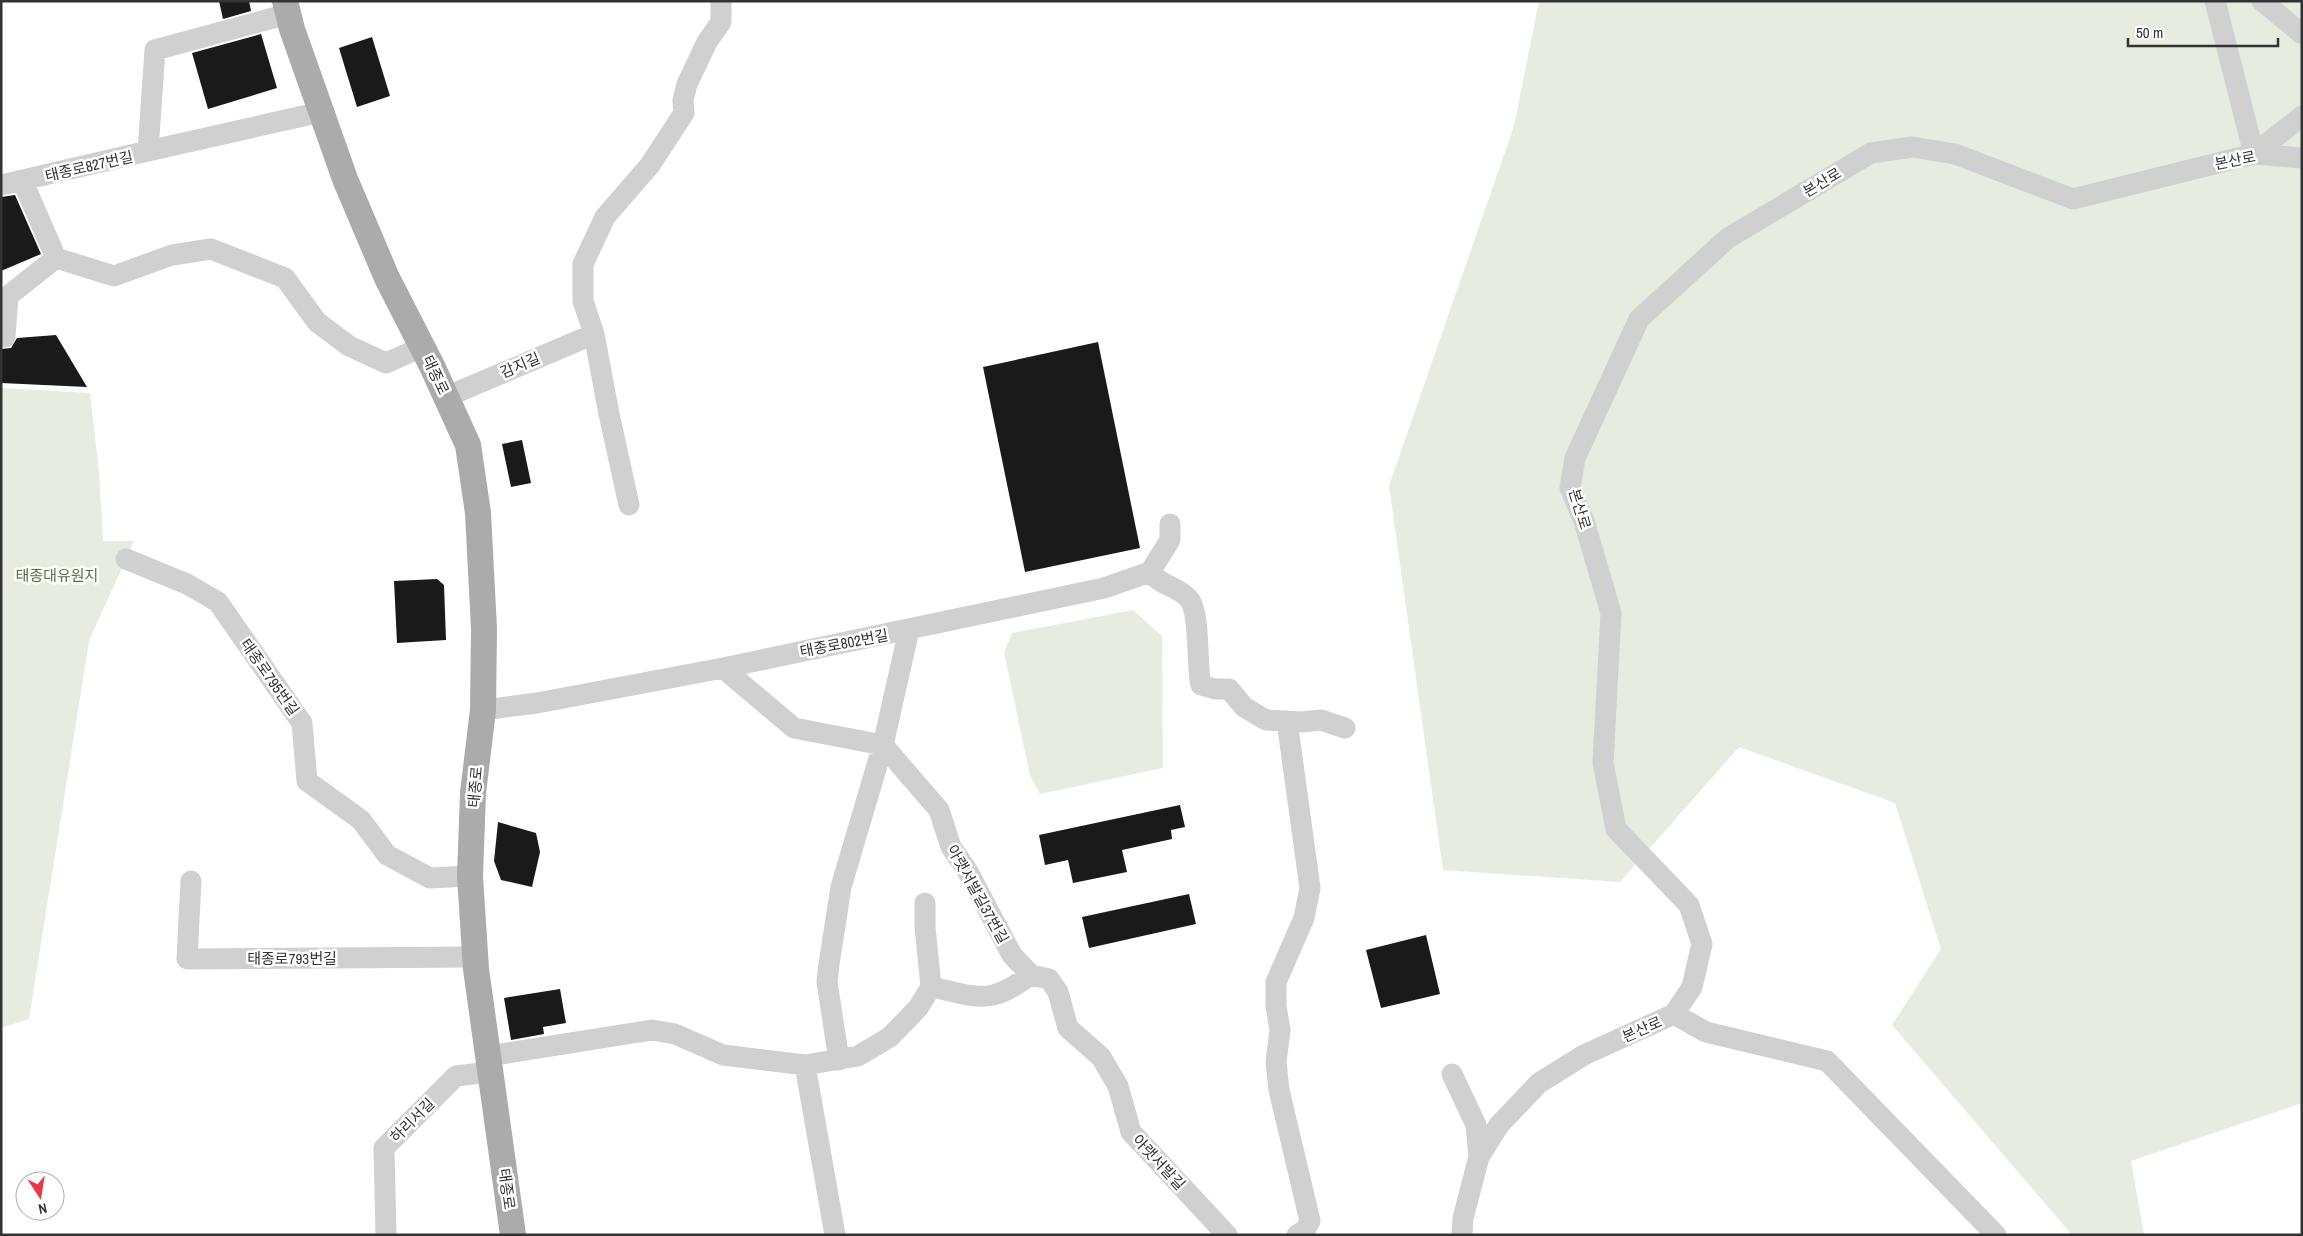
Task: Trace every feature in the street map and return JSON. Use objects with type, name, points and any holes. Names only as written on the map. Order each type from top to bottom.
[{"type":"main road","name":"태종로","points":[[287,8],[345,179],[387,278],[468,445],[478,512],[484,628],[483,710],[473,792],[470,876],[475,958],[513,1235]]},
{"type":"street","points":[[629,505],[594,334],[583,301],[583,264],[605,217],[650,165],[684,113],[683,100],[687,84],[707,42],[722,22],[720,1]]},
{"type":"street","points":[[2215,1],[2254,154],[2302,116]]},
{"type":"street","points":[[2262,1],[2302,34]]},
{"type":"street","name":"태종로827번길","points":[[1,185],[23,182],[148,152],[155,50],[287,8]]},
{"type":"street","points":[[148,152],[321,112]]},
{"type":"street","name":"본산로","points":[[1462,1235],[1463,1218],[1479,1157],[1499,1125],[1539,1083],[1584,1055],[1674,1014],[1692,987],[1702,944],[1689,905],[1616,828],[1603,764],[1611,613],[1584,521],[1570,488],[1575,458],[1639,319],[1728,238],[1871,153],[1912,147],[1955,154],[2073,199],[2254,154],[2302,158]]},
{"type":"street","points":[[5,337],[8,296],[56,258],[23,182]]},
{"type":"street","name":"태종로","points":[[56,258],[114,276],[172,256],[211,249],[285,278],[317,322],[349,346],[386,363],[422,347]]},
{"type":"street","name":"감지길","points":[[446,397],[594,334]]},
{"type":"street","points":[[1170,524],[1170,540],[1150,572],[1157,580],[1188,597],[1194,606],[1198,672],[1201,686],[1229,689],[1244,707],[1266,720],[1321,720],[1345,728]]},
{"type":"street","name":"태종로795번길","points":[[126,559],[187,584],[218,602],[302,723],[307,781],[360,820],[387,855],[430,878],[470,876]]},
{"type":"street","name":"태종로802번길","points":[[483,710],[536,703],[723,668],[909,630],[1104,588],[1150,572]]},
{"type":"street","points":[[839,1060],[827,982],[840,887],[883,744],[909,630]]},
{"type":"street","points":[[723,668],[794,728],[883,744]]},
{"type":"street","points":[[1287,721],[1310,888],[1304,918],[1276,982],[1276,1006],[1280,1030],[1276,1062],[1279,1090],[1310,1221],[1306,1230],[1296,1235]]},
{"type":"street","name":"아랫서발길37번길","points":[[883,744],[939,810],[951,848],[967,870],[1012,955],[1040,977]]},
{"type":"street","name":"태종로793번길","points":[[191,881],[187,959],[475,958]]},
{"type":"street","points":[[925,903],[925,927],[931,987],[976,996],[993,995],[1040,977]]},
{"type":"street","name":"아랫서발길","points":[[1040,977],[1058,992],[1068,1028],[1101,1057],[1118,1086],[1131,1132],[1227,1235]]},
{"type":"street","name":"하리서길","points":[[386,1235],[384,1148],[456,1076],[489,1064],[652,1030],[675,1034],[722,1055],[805,1065],[839,1060],[858,1056],[890,1037],[918,1008],[931,987]]},
{"type":"street","points":[[1674,1014],[1706,1032],[1827,1061],[1996,1235]]},
{"type":"street","points":[[805,1065],[835,1235]]},
{"type":"street","points":[[1452,1074],[1476,1126],[1479,1157]]},
{"type":"green space","points":[[1539,1],[2302,1],[2302,1103],[2131,1161],[2144,1235],[2072,1235],[1892,1025],[1941,949],[1895,803],[1739,747],[1620,882],[1443,870],[1389,486],[1514,126]]},
{"type":"green space","name":"태종대유원지","points":[[1,388],[90,393],[99,471],[103,541],[134,541],[89,641],[29,1019],[1,1028]]},
{"type":"green space","points":[[1133,610],[1162,636],[1163,768],[1040,794],[1030,776],[1004,652],[1012,633]]},
{"type":"building","points":[[219,1],[249,1],[251,11],[223,19]]},
{"type":"building","points":[[261,34],[277,88],[208,109],[192,53]]},
{"type":"building","points":[[372,37],[390,96],[357,107],[339,48]]},
{"type":"building","points":[[15,195],[41,254],[1,271],[1,197]]},
{"type":"building","points":[[56,335],[87,387],[1,383],[1,349],[11,348],[17,338]]},
{"type":"building","points":[[1098,342],[1140,548],[1025,572],[983,367]]},
{"type":"building","points":[[522,440],[531,483],[511,487],[502,444]]},
{"type":"building","points":[[437,579],[444,585],[446,640],[397,643],[394,581]]},
{"type":"building","points":[[1180,805],[1185,827],[1171,830],[1172,839],[1122,850],[1127,872],[1073,883],[1068,860],[1045,865],[1039,835]]},
{"type":"building","points":[[498,822],[536,833],[540,852],[532,887],[501,880],[494,861]]},
{"type":"building","points":[[1189,894],[1196,924],[1089,948],[1082,917]]},
{"type":"building","points":[[1426,935],[1440,994],[1381,1008],[1366,950]]},
{"type":"building","points":[[560,989],[566,1023],[543,1027],[544,1034],[511,1040],[504,998]]}]
